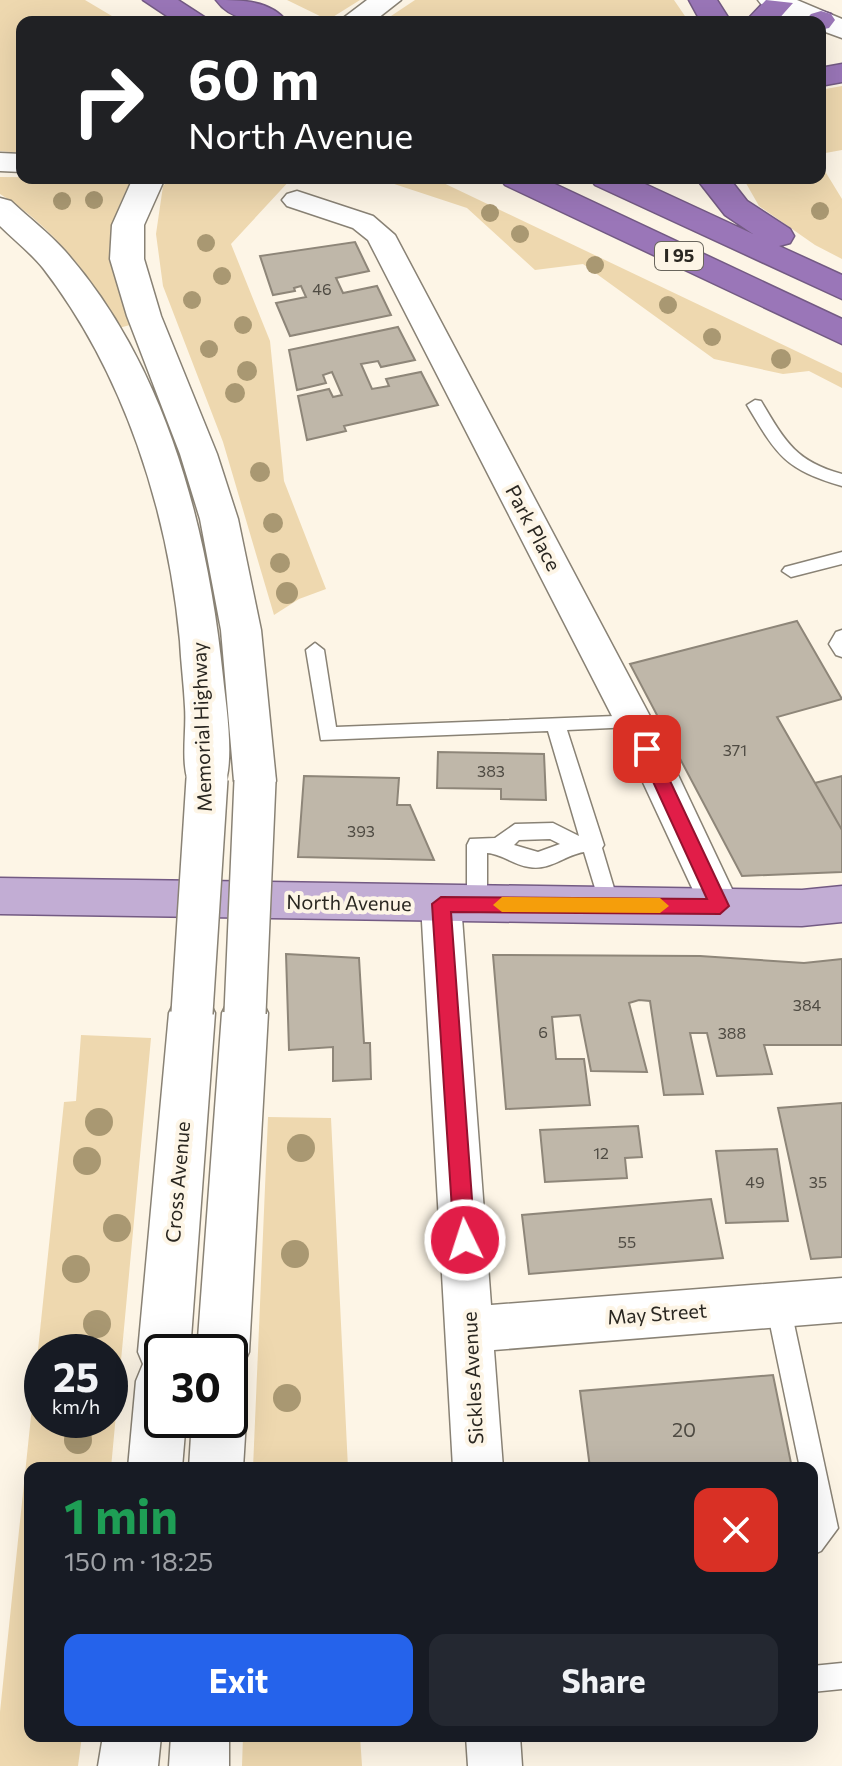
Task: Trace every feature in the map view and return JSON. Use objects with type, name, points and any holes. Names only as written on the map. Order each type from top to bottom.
[{"type":"highway","points":[[157,0],[186,16]]},
{"type":"highway","points":[[230,0],[260,16]]},
{"type":"highway","name":"I 95","points":[[529,184],[842,333]]},
{"type":"highway","name":"I 95","points":[[619,184],[842,288]]},
{"type":"highway","points":[[716,184],[724,196],[750,220],[842,274]]},
{"type":"main road","points":[[362,16],[387,0]]},
{"type":"main road","points":[[770,8],[798,16]]},
{"type":"main road","points":[[146,184],[128,225],[127,259],[207,480],[228,554],[244,632],[255,781],[245,1013],[224,1334]]},
{"type":"main road","name":"Memorial Highway","points":[[0,208],[47,249],[90,304],[122,367],[172,504],[197,623],[205,697],[207,779],[192,1013]]},
{"type":"main road","name":"North Avenue","points":[[0,896],[802,908],[842,904]]},
{"type":"main road","name":"Cross Avenue","points":[[165,1334],[192,1013]]},
{"type":"main road","points":[[155,1462],[157,1438]]},
{"type":"main road","points":[[216,1462],[218,1438]]},
{"type":"main road","points":[[128,1766],[131,1742]]},
{"type":"main road","points":[[199,1766],[200,1742]]},
{"type":"street","name":"Park Place","points":[[298,200],[363,222],[380,235],[633,720],[720,906]]},
{"type":"street","name":"Sickles Avenue","points":[[459,904],[478,1462]]},
{"type":"street","name":"May Street","points":[[471,1329],[842,1300]]},
{"type":"street","points":[[493,1742],[495,1766]]},
{"type":"lane","points":[[755,405],[785,455],[806,471],[842,480]]},
{"type":"lane","points":[[791,571],[842,558]]},
{"type":"lane","points":[[842,637],[838,644],[842,650]]},
{"type":"lane","points":[[315,650],[328,735],[633,720]]},
{"type":"lane","points":[[556,726],[585,844],[609,905]]},
{"type":"lane","points":[[499,846],[515,832],[553,831],[585,844]]},
{"type":"lane","points":[[459,904],[477,845],[499,846],[518,860],[556,859],[585,844]]},
{"type":"lane","points":[[778,1305],[806,1462]]},
{"type":"lane","points":[[818,1678],[842,1676]]},
{"type":"shaded area","points":[[0,0],[85,0],[112,16],[16,16],[16,152],[0,151]]},
{"type":"shaded area","points":[[287,0],[360,0],[334,16],[320,16]]},
{"type":"shaded area","points":[[415,0],[674,0],[685,16],[391,16]]},
{"type":"shaded area","points":[[842,86],[842,150],[826,153],[826,89]]},
{"type":"shaded area","points":[[826,173],[842,199],[842,259],[815,245],[759,206],[746,184],[826,184]]},
{"type":"shaded area","points":[[0,177],[16,177],[16,184],[130,184],[116,217],[112,251],[130,325],[119,328],[96,289],[53,236],[0,194]]},
{"type":"shaded area","points":[[286,184],[231,244],[270,341],[284,481],[326,589],[299,599],[274,615],[223,442],[163,286],[156,234],[163,186]]},
{"type":"shaded area","points":[[394,184],[446,184],[842,373],[842,388],[809,371],[783,374],[714,359],[583,264],[535,270],[467,208]]},
{"type":"shaded area","points":[[81,1035],[151,1038],[123,1334],[40,1334],[64,1102],[76,1101]]},
{"type":"shaded area","points":[[268,1117],[331,1118],[348,1462],[253,1462]]},
{"type":"shaded area","points":[[29,1438],[114,1438],[112,1462],[26,1462]]},
{"type":"shaded area","points":[[24,1483],[24,1742],[81,1742],[78,1766],[0,1766],[0,1712]]},
{"type":"shaded area","points":[[243,1742],[360,1742],[362,1766],[242,1766]]},
{"type":"building","points":[[355,242],[369,271],[336,278],[343,293],[377,286],[391,315],[290,336],[276,303],[306,297],[301,286],[294,288],[295,291],[273,295],[260,256]]},
{"type":"building","points":[[398,327],[415,360],[381,367],[378,361],[361,364],[372,389],[389,386],[386,379],[421,372],[438,405],[344,426],[346,431],[307,440],[298,396],[329,389],[333,397],[342,395],[332,372],[323,375],[326,383],[297,390],[289,350]]},
{"type":"building","points":[[797,621],[842,699],[777,717],[842,830],[842,872],[742,876],[630,664]]},
{"type":"building","points":[[438,752],[544,754],[546,800],[501,799],[501,789],[437,788]]},
{"type":"building","points":[[304,776],[399,778],[397,805],[410,805],[434,860],[298,857]]},
{"type":"building","points":[[842,776],[842,830],[815,783]]},
{"type":"building","points":[[286,954],[359,958],[364,1043],[370,1043],[371,1079],[333,1081],[333,1047],[289,1050]]},
{"type":"building","points":[[493,955],[700,956],[804,963],[842,959],[842,1045],[764,1045],[772,1074],[717,1076],[707,1033],[690,1033],[703,1094],[664,1095],[650,1001],[639,1000],[629,1003],[647,1072],[591,1071],[580,1015],[552,1017],[556,1059],[584,1059],[590,1105],[506,1109]]},
{"type":"building","points":[[842,1103],[842,1257],[811,1259],[778,1108]]},
{"type":"building","points":[[638,1126],[642,1157],[625,1158],[627,1178],[545,1182],[540,1130]]},
{"type":"building","points":[[777,1149],[788,1221],[726,1223],[716,1151]]},
{"type":"building","points":[[711,1199],[723,1258],[529,1274],[522,1215]]},
{"type":"building","points":[[773,1375],[791,1462],[589,1462],[580,1391]]},
{"type":"slow traffic","points":[[502,905],[660,906]]},
{"type":"route","points":[[465,1240],[441,904],[720,906],[647,749]]}]
